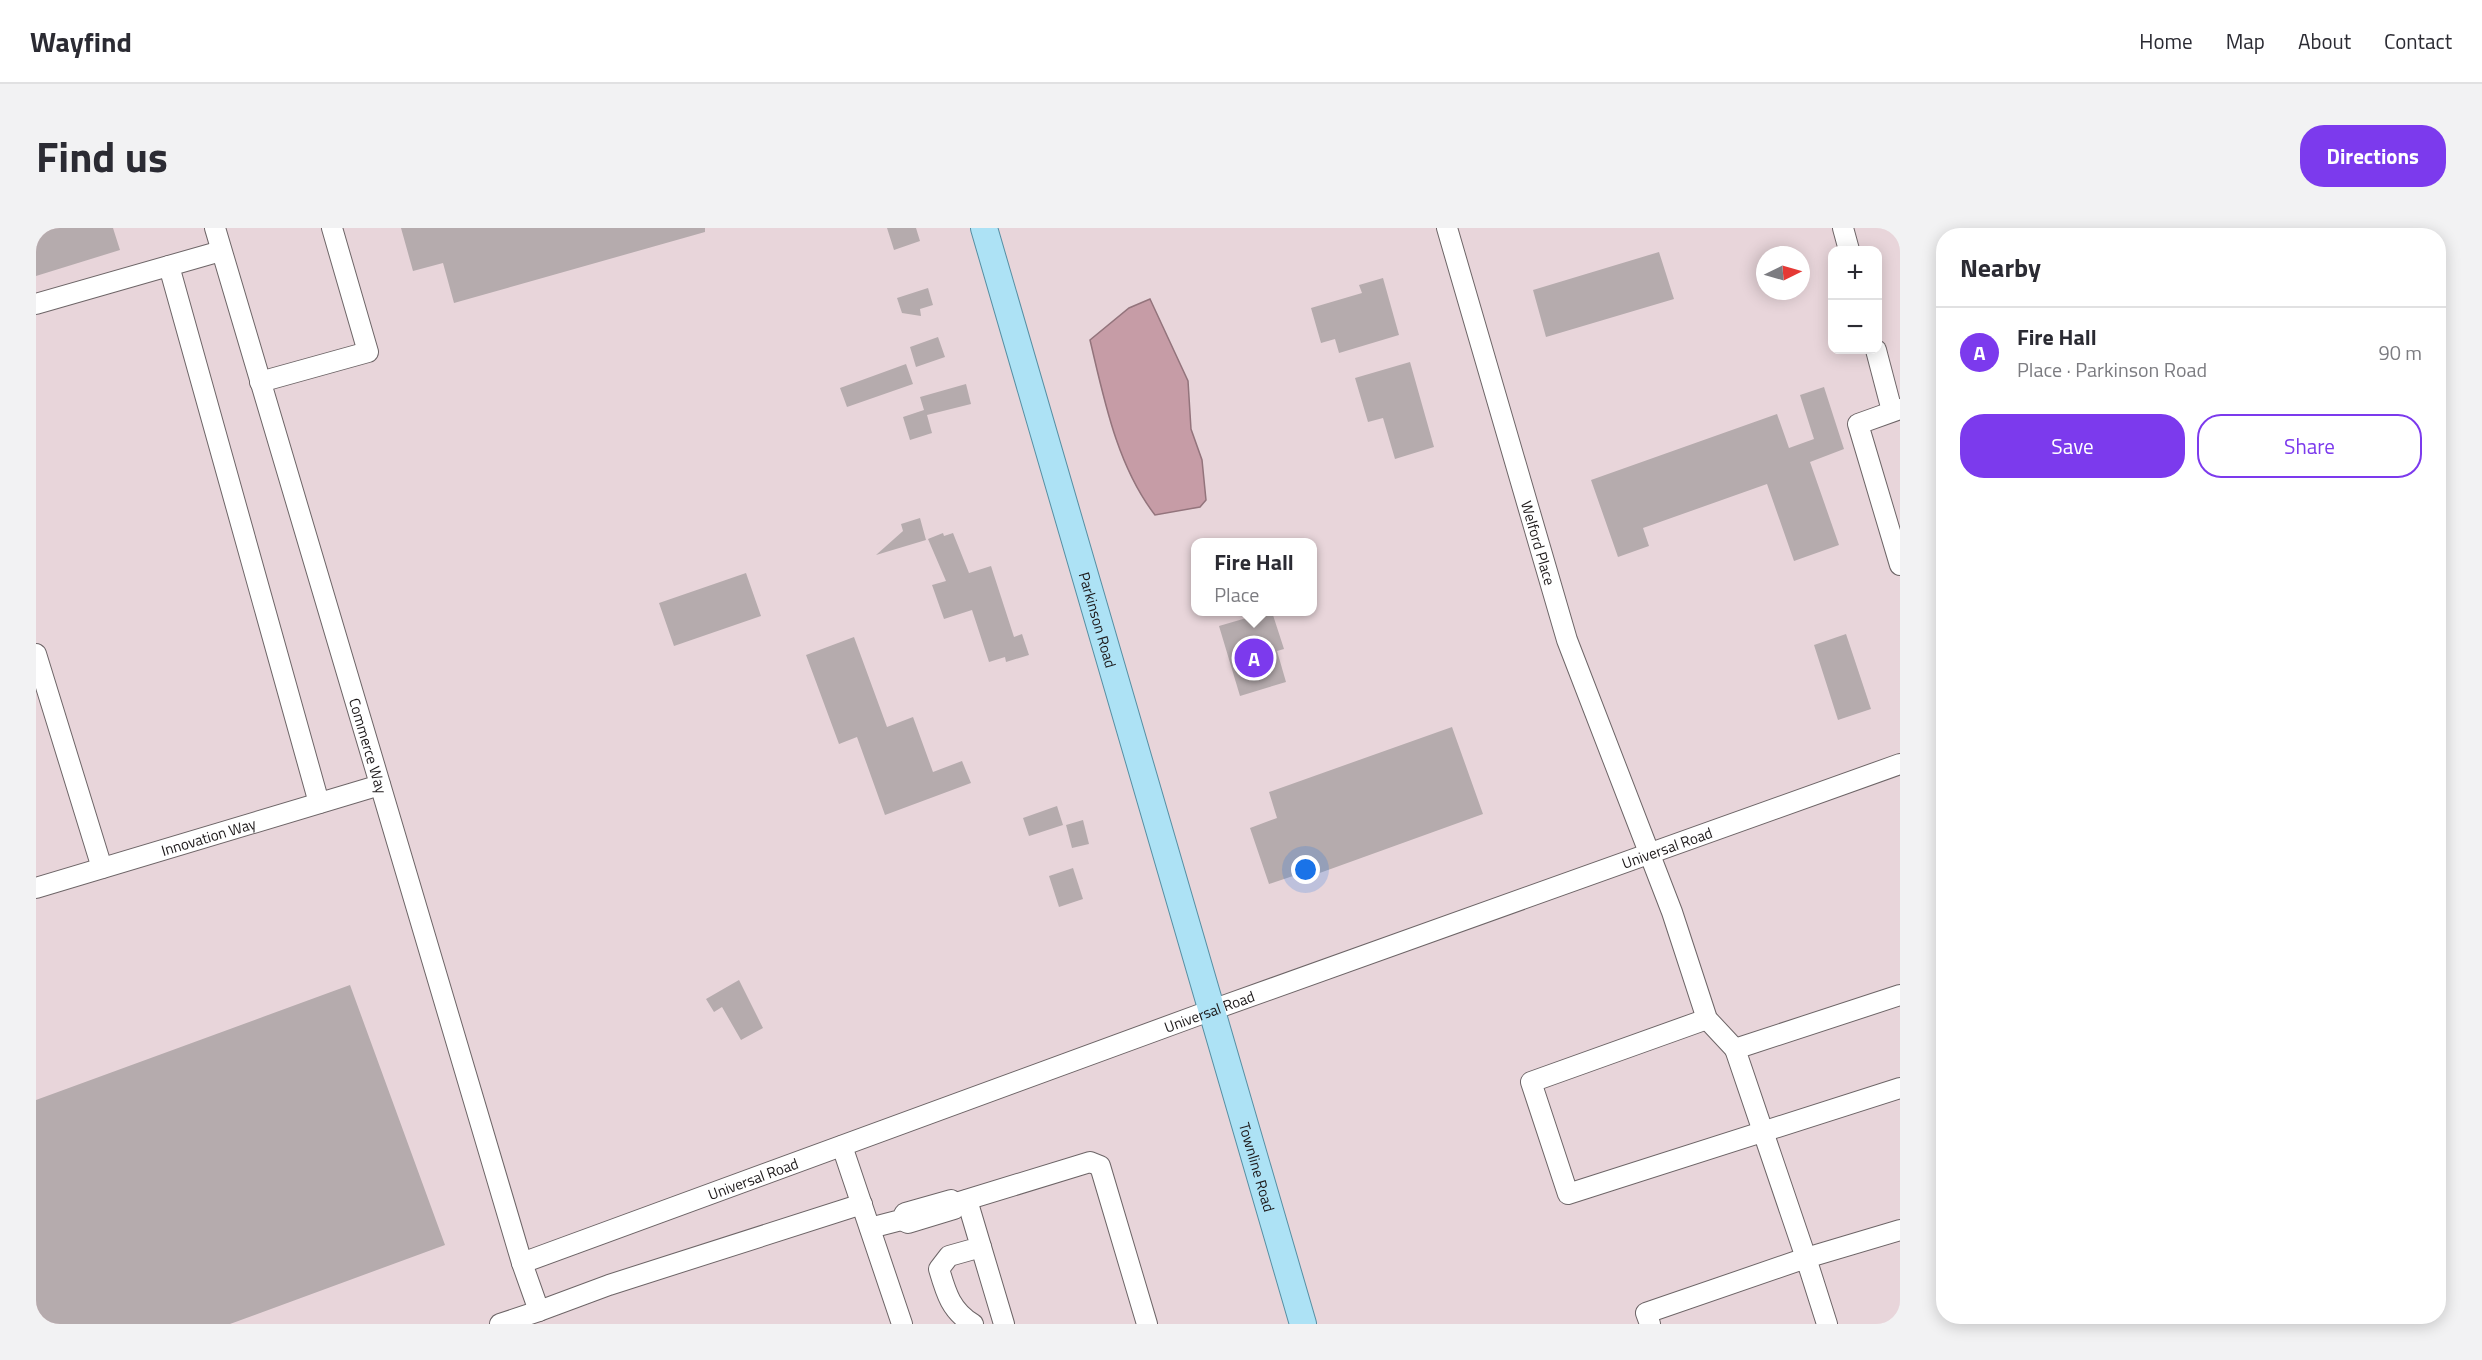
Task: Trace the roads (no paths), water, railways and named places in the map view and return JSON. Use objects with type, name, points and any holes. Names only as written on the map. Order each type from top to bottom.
[{"type":"main road","name":"Parkinson Road","points":[[984,228],[1212,1010]]},
{"type":"main road","name":"Townline Road","points":[[1212,1010],[1303,1324]]},
{"type":"street","name":"Commerce Way","points":[[214,228],[522,1263],[539,1311]]},
{"type":"street","points":[[260,382],[368,352],[332,228]]},
{"type":"street","name":"Welford Place","points":[[1447,228],[1567,640],[1672,912],[1707,1019]]},
{"type":"street","points":[[1843,228],[1848,246]]},
{"type":"street","points":[[36,304],[222,251]]},
{"type":"street","points":[[169,266],[319,803]]},
{"type":"street","points":[[1877,354],[1896,410],[1858,424],[1900,566]]},
{"type":"street","points":[[36,654],[102,868]]},
{"type":"street","name":"Universal Road","points":[[522,1263],[1212,1010],[1900,764]]},
{"type":"street","name":"Innovation Way","points":[[36,888],[380,785]]},
{"type":"street","points":[[1735,1049],[1900,995]]},
{"type":"street","points":[[1827,1324],[1765,1133],[1735,1049],[1707,1019],[1531,1082],[1568,1194],[1765,1133],[1900,1088]]},
{"type":"street","points":[[842,1146],[902,1324]]},
{"type":"street","points":[[870,1228],[901,1220],[909,1223],[954,1209],[962,1201],[1090,1162],[1100,1166],[1148,1324]]},
{"type":"street","points":[[962,1201],[981,1246],[1004,1324]]},
{"type":"street","points":[[500,1324],[609,1285],[862,1204]]},
{"type":"street","points":[[1650,1324],[1646,1313],[1806,1258],[1900,1230]]},
{"type":"street","points":[[973,1324],[956,1311],[947,1297],[939,1269],[949,1256],[981,1246]]},
{"type":"place","name":"Fire Hall","points":[[1254,658]]}]
